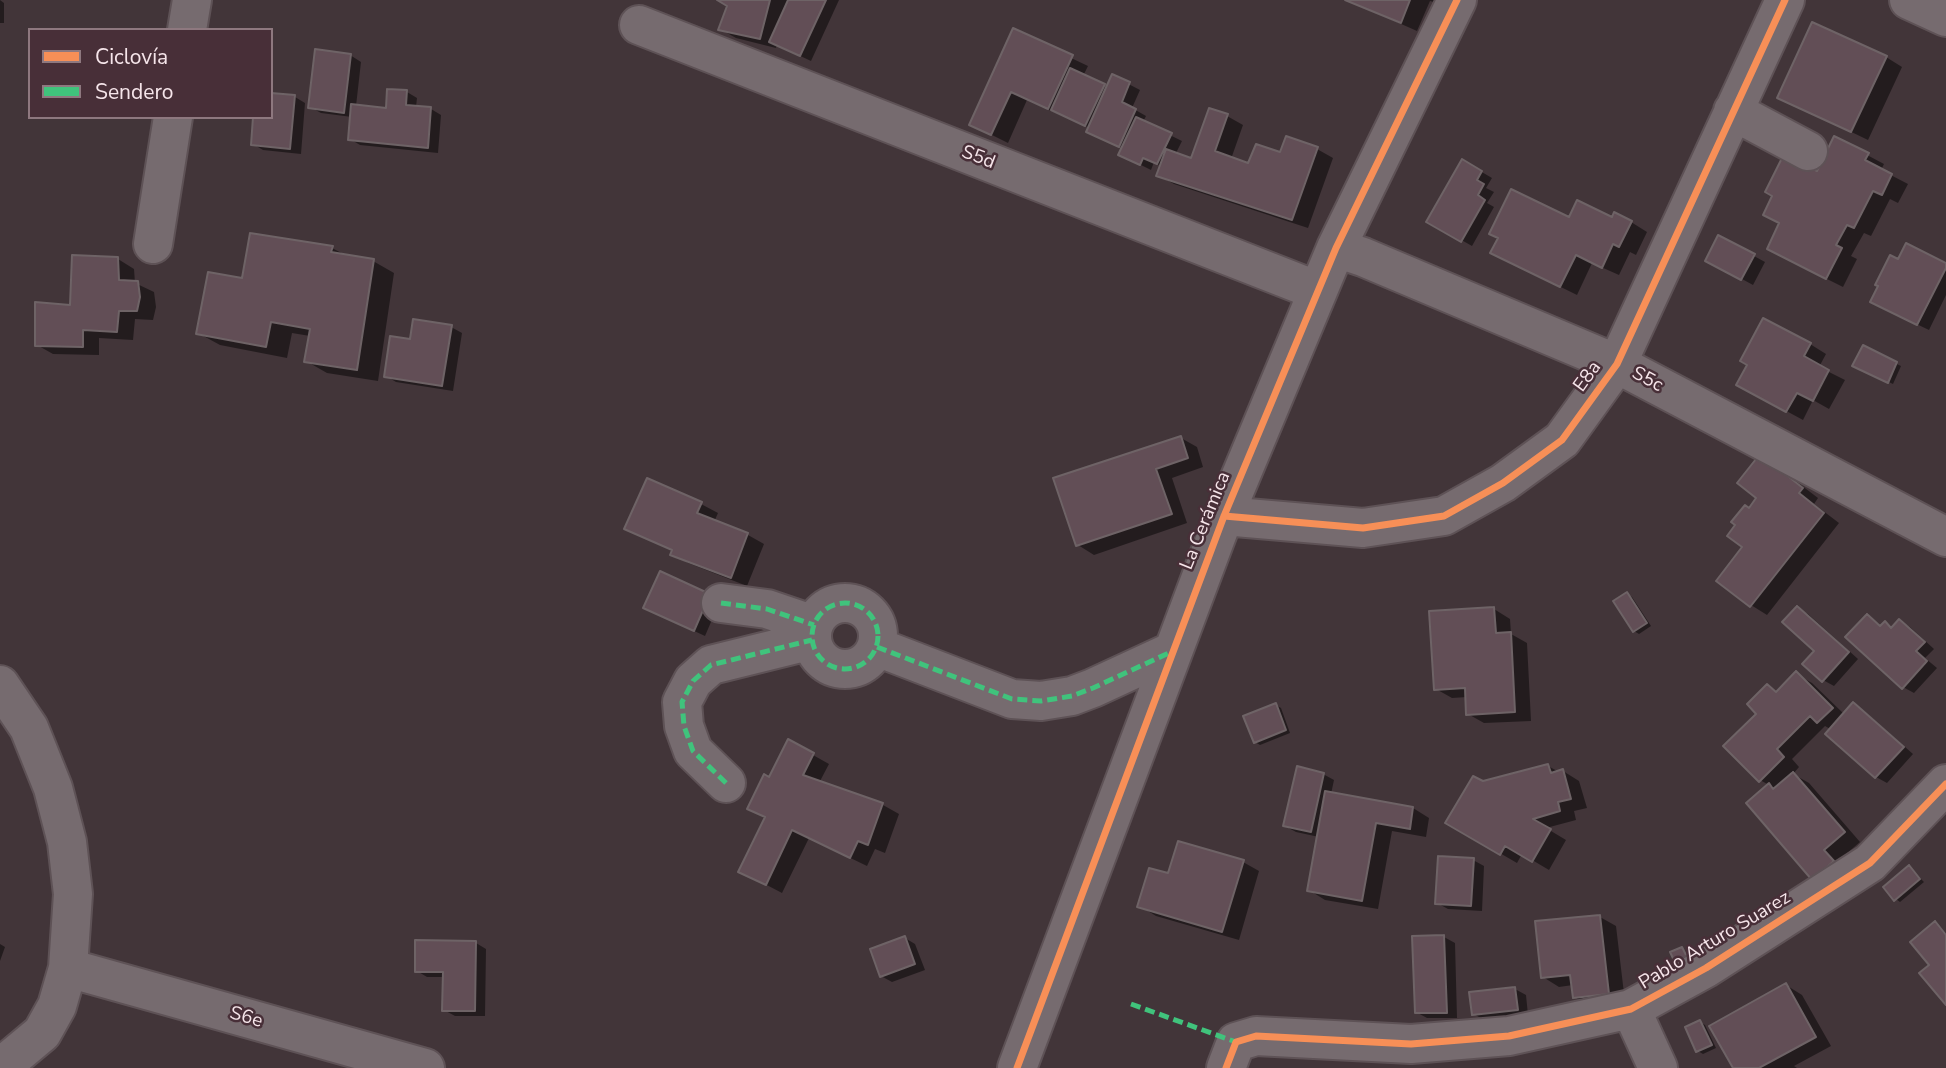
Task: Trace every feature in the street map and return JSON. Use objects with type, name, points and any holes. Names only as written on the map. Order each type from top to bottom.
[{"type":"street","points":[[187,28],[192,0]]},
{"type":"street","name":"La Cerámica","points":[[1017,1068],[1224,516],[1336,248],[1458,0]]},
{"type":"street","name":"E8a","points":[[1224,516],[1363,528],[1444,516],[1503,483],[1562,440],[1617,364],[1785,0]]},
{"type":"street","points":[[1909,0],[1946,17]]},
{"type":"street","name":"S5d","points":[[639,25],[1318,291]]},
{"type":"street","points":[[1733,111],[1808,151]]},
{"type":"street","points":[[152,244],[173,119]]},
{"type":"street","name":"S5c","points":[[1336,248],[1617,364],[1946,537]]},
{"type":"street","points":[[721,603],[767,609],[813,633]]},
{"type":"street","points":[[726,783],[692,751],[684,726],[682,702],[692,681],[712,665],[813,633],[823,611],[832,606],[854,604],[871,615],[877,625],[877,647],[1012,699],[1041,701],[1072,696],[1173,651]]},
{"type":"street","points":[[0,685],[29,728],[53,788],[67,842],[73,894],[68,968],[57,1006],[41,1033],[0,1068]]},
{"type":"street","name":"Pablo Arturo Suarez","points":[[1226,1068],[1236,1042],[1256,1036],[1410,1044],[1509,1036],[1631,1009],[1706,968],[1870,863],[1946,785]]},
{"type":"street","name":"S6e","points":[[68,968],[425,1068]]},
{"type":"street","points":[[1631,1009],[1658,1068]]},
{"type":"building","points":[[717,0],[770,0],[760,39],[718,30],[727,6]]},
{"type":"building","points":[[788,0],[826,0],[800,56],[769,42]]},
{"type":"building","points":[[1345,0],[1410,0],[1401,23]]},
{"type":"building","points":[[1812,22],[1887,56],[1851,132],[1777,98]]},
{"type":"building","points":[[1013,28],[1073,55],[1048,109],[1011,92],[991,135],[969,125]]},
{"type":"building","points":[[315,49],[351,54],[344,113],[308,108]]},
{"type":"building","points":[[1070,68],[1105,84],[1085,126],[1051,110]]},
{"type":"building","points":[[1112,74],[1130,82],[1122,102],[1136,109],[1119,147],[1086,132]]},
{"type":"building","points":[[387,89],[407,90],[406,105],[431,107],[428,148],[348,140],[351,104],[386,108]]},
{"type":"building","points":[[273,93],[295,95],[290,149],[251,145],[253,119],[273,119]]},
{"type":"building","points":[[1209,108],[1228,114],[1215,151],[1248,163],[1256,144],[1280,152],[1286,136],[1318,147],[1292,220],[1156,176],[1166,149],[1191,158]]},
{"type":"building","points":[[1136,117],[1172,133],[1157,164],[1143,158],[1140,165],[1118,155]]},
{"type":"building","points":[[1834,136],[1869,153],[1865,160],[1892,174],[1882,195],[1873,191],[1854,228],[1847,225],[1836,245],[1842,248],[1826,279],[1767,249],[1779,223],[1763,215],[1772,196],[1765,192],[1784,154],[1817,171]]},
{"type":"building","points":[[1462,159],[1482,171],[1477,180],[1484,184],[1478,195],[1485,200],[1461,242],[1426,222]]},
{"type":"building","points":[[1511,189],[1569,217],[1577,200],[1612,217],[1614,212],[1632,221],[1619,247],[1613,244],[1602,268],[1576,255],[1560,287],[1490,253],[1498,238],[1489,234]]},
{"type":"building","points":[[250,233],[333,246],[331,252],[374,259],[357,370],[304,362],[310,329],[271,322],[266,347],[196,334],[208,272],[242,278]]},
{"type":"building","points":[[1718,235],[1755,254],[1741,280],[1705,261]]},
{"type":"building","points":[[1906,243],[1946,263],[1946,268],[1917,325],[1870,302],[1890,255],[1898,259]]},
{"type":"building","points":[[72,255],[118,257],[119,280],[138,281],[140,297],[137,311],[119,311],[117,332],[83,330],[83,347],[35,346],[35,302],[70,305]]},
{"type":"building","points":[[1763,318],[1811,343],[1804,356],[1829,370],[1813,401],[1797,393],[1786,412],[1736,385],[1747,365],[1740,361]]},
{"type":"building","points":[[413,319],[452,325],[442,386],[384,377],[390,336],[410,339]]},
{"type":"building","points":[[1863,345],[1897,362],[1888,383],[1852,366]]},
{"type":"building","points":[[1181,436],[1188,458],[1156,469],[1172,514],[1076,546],[1053,478]]},
{"type":"building","points":[[1760,454],[1803,488],[1799,493],[1824,513],[1750,607],[1716,581],[1742,547],[1727,536],[1735,525],[1731,522],[1745,505],[1749,508],[1756,498],[1737,483]]},
{"type":"building","points":[[647,478],[702,502],[697,513],[748,533],[731,578],[670,555],[672,550],[624,529]]},
{"type":"building","points":[[660,571],[710,594],[694,631],[643,608]]},
{"type":"building","points":[[1627,592],[1647,623],[1633,632],[1613,601]]},
{"type":"building","points":[[1797,606],[1849,652],[1822,682],[1802,664],[1814,651],[1782,622]]},
{"type":"building","points":[[1494,607],[1496,633],[1511,632],[1515,712],[1466,715],[1465,688],[1434,690],[1429,611]]},
{"type":"building","points":[[1867,614],[1880,626],[1885,621],[1891,628],[1899,619],[1925,642],[1916,651],[1927,661],[1902,689],[1845,637]]},
{"type":"building","points":[[1796,671],[1833,708],[1817,723],[1810,716],[1777,749],[1784,757],[1759,782],[1723,746],[1756,714],[1747,704],[1767,684],[1776,692]]},
{"type":"building","points":[[1853,702],[1904,747],[1875,778],[1825,734]]},
{"type":"building","points":[[1276,703],[1286,730],[1254,743],[1243,716]]},
{"type":"building","points":[[788,739],[814,753],[803,775],[883,803],[868,845],[858,841],[850,858],[792,830],[766,885],[738,872],[765,817],[747,809],[764,774],[769,777]]},
{"type":"building","points":[[1548,764],[1551,773],[1563,769],[1571,799],[1558,802],[1560,811],[1533,819],[1551,829],[1532,862],[1505,846],[1500,855],[1445,823],[1473,776],[1483,781]]},
{"type":"building","points":[[1297,766],[1324,773],[1311,832],[1283,826]]},
{"type":"building","points":[[1793,772],[1845,832],[1824,850],[1834,861],[1812,880],[1746,803],[1769,783],[1773,789]]},
{"type":"building","points":[[1325,791],[1413,807],[1410,829],[1376,823],[1362,901],[1307,891]]},
{"type":"building","points":[[1178,841],[1244,860],[1222,932],[1137,907],[1149,868],[1168,873]]},
{"type":"building","points":[[1438,856],[1474,858],[1471,906],[1435,904]]},
{"type":"building","points":[[1909,865],[1920,879],[1894,901],[1883,887]]},
{"type":"building","points":[[1600,915],[1609,994],[1573,998],[1570,975],[1541,978],[1535,921]]},
{"type":"building","points":[[1935,921],[1946,935],[1946,1005],[1919,973],[1929,965],[1910,942]]},
{"type":"building","points":[[1444,935],[1447,1013],[1415,1013],[1412,936]]},
{"type":"building","points":[[905,936],[915,964],[880,977],[870,949]]},
{"type":"building","points":[[415,940],[476,941],[475,1011],[442,1011],[443,972],[415,972]]},
{"type":"building","points":[[1682,947],[1690,963],[1678,969],[1670,952]]},
{"type":"building","points":[[1786,983],[1816,1037],[1759,1068],[1733,1068],[1709,1026]]},
{"type":"building","points":[[1515,987],[1518,1010],[1472,1015],[1469,992]]},
{"type":"building","points":[[1700,1020],[1712,1045],[1696,1052],[1685,1027]]},
{"type":"marked path","points":[[721,603],[767,609],[814,625]]},
{"type":"marked path","points":[[845,603],[858,606],[868,613],[875,623],[878,636],[875,649],[868,659],[858,666],[845,669],[832,666],[822,659],[815,649],[812,636],[815,623],[822,613],[832,606],[845,603]]},
{"type":"marked path","points":[[726,783],[693,751],[684,726],[682,702],[693,681],[711,665],[812,640]]},
{"type":"marked path","points":[[877,647],[1012,699],[1041,701],[1072,696],[1173,651]]},
{"type":"marked path","points":[[1131,1004],[1236,1042]]},
{"type":"cycle path","points":[[1017,1068],[1224,516],[1336,248],[1457,0]]},
{"type":"cycle path","points":[[1224,516],[1363,528],[1444,516],[1503,483],[1562,440],[1617,364],[1785,0]]},
{"type":"cycle path","points":[[1226,1068],[1236,1042],[1256,1036],[1411,1044],[1509,1036],[1631,1009],[1706,968],[1870,863],[1946,784]]}]
